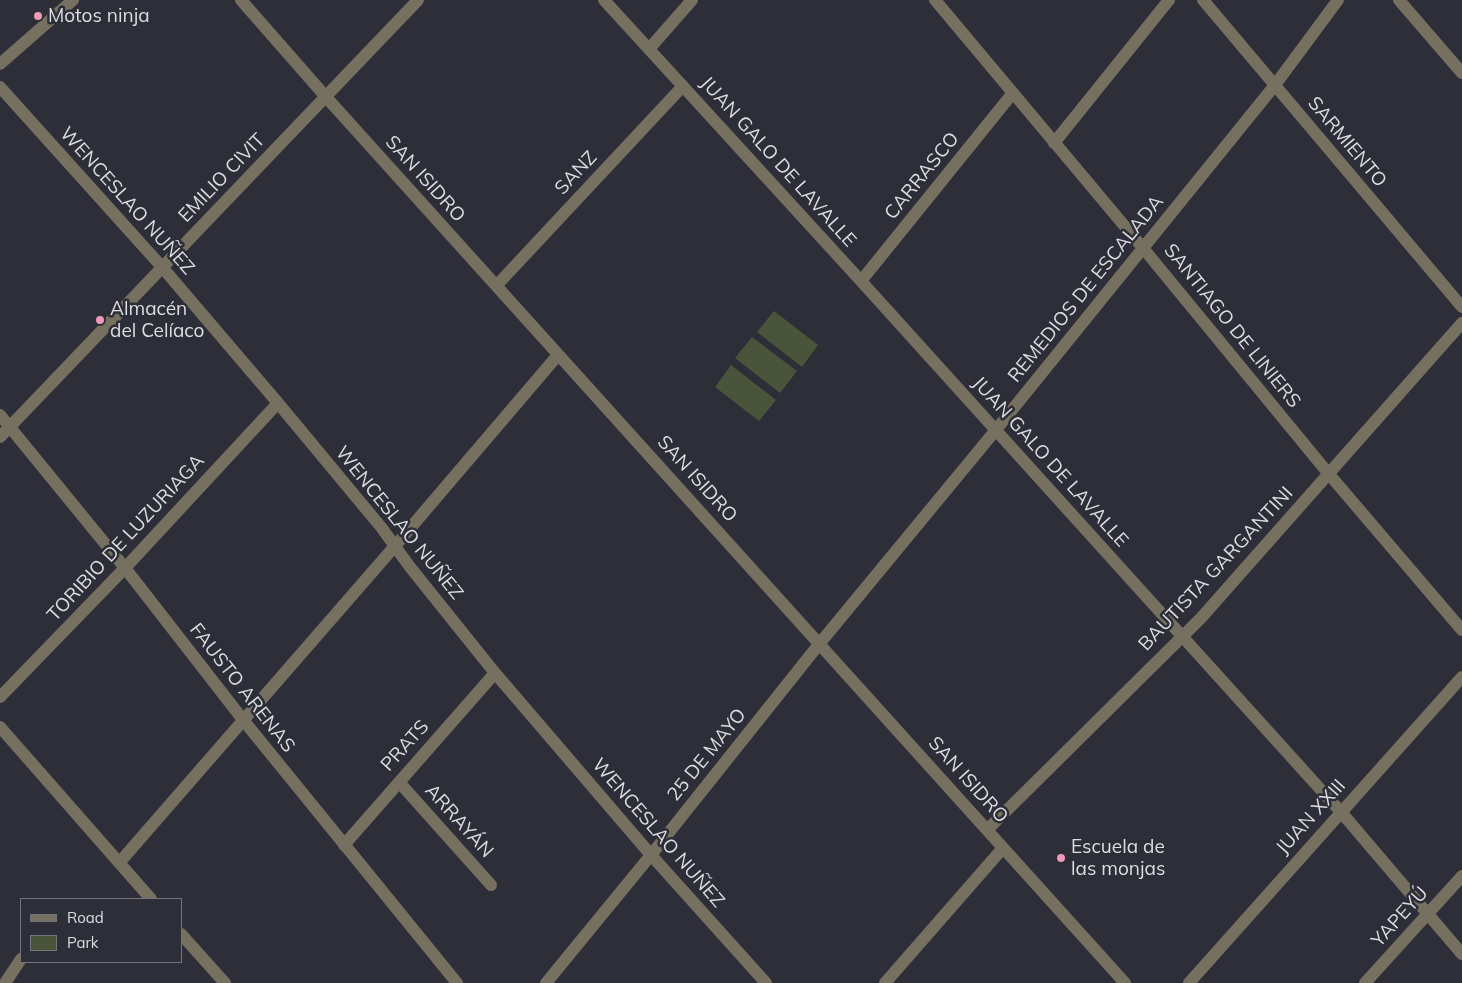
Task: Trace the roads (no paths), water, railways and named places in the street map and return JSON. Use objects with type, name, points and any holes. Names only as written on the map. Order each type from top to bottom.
[{"type":"street","points":[[0,64],[73,0]]},
{"type":"street","name":"SAN ISIDRO","points":[[241,0],[558,355],[1125,983]]},
{"type":"street","name":"EMILIO CIVIT","points":[[0,437],[418,0]]},
{"type":"street","name":"JUAN GALO DE LAVALLE","points":[[604,0],[1183,636],[1341,812],[1462,954]]},
{"type":"street","points":[[649,49],[692,0]]},
{"type":"street","name":"SANTIAGO DE LINIERS","points":[[935,0],[1328,473],[1462,630]]},
{"type":"street","points":[[1054,143],[1169,0]]},
{"type":"street","name":"SARMIENTO","points":[[1202,0],[1462,308]]},
{"type":"street","name":"REMEDIOS DE ESCALADA","points":[[820,643],[996,431],[1275,85],[1338,0]]},
{"type":"street","points":[[1399,0],[1462,73]]},
{"type":"street","name":"SANZ","points":[[497,285],[683,86]]},
{"type":"street","name":"WENCESLAO NUÑEZ","points":[[0,87],[162,267],[381,527],[495,673],[651,855],[766,983]]},
{"type":"street","name":"CARRASCO","points":[[861,281],[1012,94]]},
{"type":"street","name":"BAUTISTA GARGANTINI","points":[[987,830],[1201,618],[1462,323]]},
{"type":"street","points":[[119,863],[244,721],[558,355]]},
{"type":"street","name":"TORIBIO DE LUZURIAGA","points":[[0,696],[125,568],[278,403]]},
{"type":"street","name":"FAUSTO ARENAS","points":[[0,414],[125,568],[244,721],[457,983]]},
{"type":"street","name":"25 DE MAYO","points":[[546,983],[820,643]]},
{"type":"street","name":"PRATS","points":[[344,845],[495,673]]},
{"type":"street","name":"JUAN XXIII","points":[[1189,983],[1462,677]]},
{"type":"street","points":[[0,727],[150,898]]},
{"type":"street","name":"ARRAYÁN","points":[[399,782],[491,885]]},
{"type":"street","points":[[885,983],[1003,848]]},
{"type":"street","name":"YAPEYÚ","points":[[1365,983],[1462,876]]},
{"type":"street","points":[[182,935],[225,983]]},
{"type":"street","points":[[5,983],[20,960]]},
{"type":"place","name":"Motos ninja","points":[[38,16]]},
{"type":"place","name":"Almacén del Celíaco","points":[[100,320]]},
{"type":"place","name":"Escuela de las monjas","points":[[1061,858]]}]
